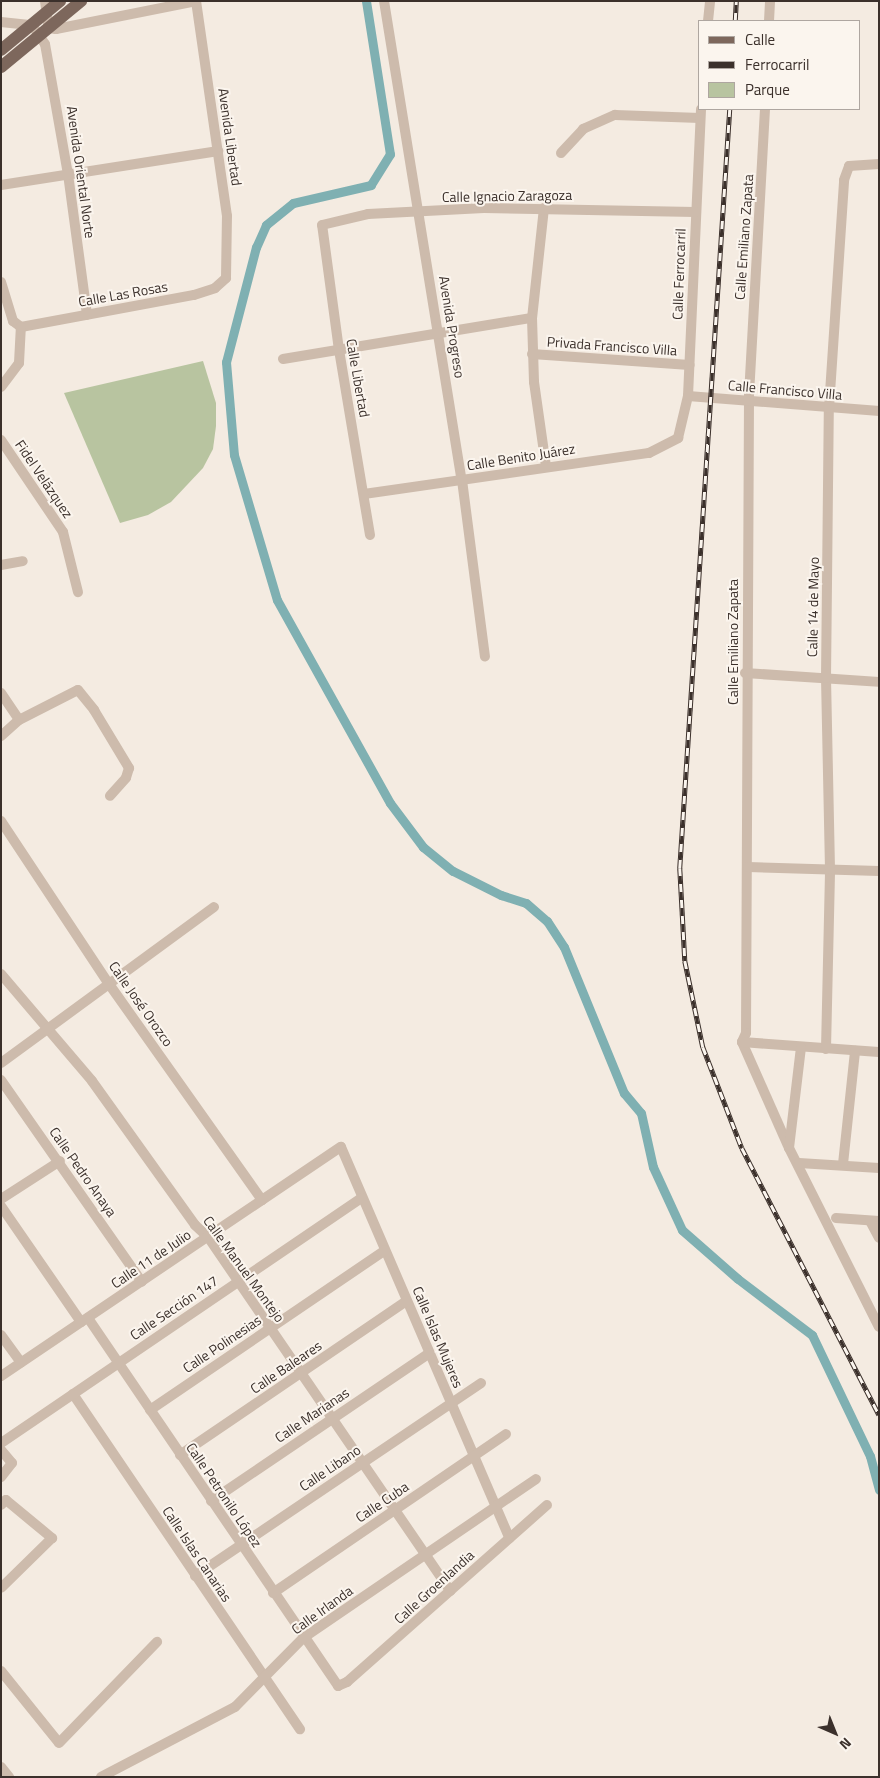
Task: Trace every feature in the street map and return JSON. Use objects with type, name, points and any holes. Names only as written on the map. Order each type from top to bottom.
[{"type":"main road","points":[[1,50],[32,25],[45,7],[60,1]]},
{"type":"main road","points":[[1,67],[81,1]]},
{"type":"street","points":[[1,22],[32,25],[45,32],[196,1]]},
{"type":"street","name":"Avenida Libertad","points":[[196,1],[227,216],[226,278]]},
{"type":"street","name":"Avenida Progreso","points":[[384,1],[420,212],[462,480],[484,657]]},
{"type":"street","points":[[708,20],[710,1]]},
{"type":"street","points":[[769,20],[770,1]]},
{"type":"street","name":"Avenida Oriental Norte","points":[[45,7],[45,32],[68,174],[87,314]]},
{"type":"street","name":"Calle Emiliano Zapata","points":[[742,1042],[746,1033],[748,866],[745,673],[749,400],[765,110]]},
{"type":"street","points":[[561,153],[584,129],[615,115],[632,113],[701,114]]},
{"type":"street","name":"Calle Ferrocarril","points":[[678,438],[688,396],[701,114]]},
{"type":"street","points":[[1,185],[218,151]]},
{"type":"street","name":"Calle 14 de Mayo","points":[[826,1049],[830,869],[826,678],[829,408],[843,192],[849,166],[879,164]]},
{"type":"street","points":[[544,208],[532,318],[532,354],[546,466]]},
{"type":"street","name":"Calle Ignacio Zaragoza","points":[[322,225],[368,214],[420,212],[544,208],[695,212]]},
{"type":"street","name":"Calle Libertad","points":[[322,225],[339,350],[370,535]]},
{"type":"street","name":"Calle Las Rosas","points":[[21,327],[194,295],[215,288],[226,278]]},
{"type":"street","points":[[1,282],[13,321],[21,327],[19,363],[1,387]]},
{"type":"street","points":[[283,358],[532,318]]},
{"type":"street","name":"Privada Francisco Villa","points":[[532,354],[690,364]]},
{"type":"street","name":"Calle Francisco Villa","points":[[688,396],[879,411]]},
{"type":"street","name":"Calle Benito Juárez","points":[[364,494],[546,466],[649,453],[678,438]]},
{"type":"street","name":"Fidel Velázquez","points":[[1,440],[63,532],[78,592]]},
{"type":"street","points":[[1,565],[23,561]]},
{"type":"street","points":[[745,673],[879,682]]},
{"type":"street","points":[[1,736],[19,720],[56,703],[74,690],[82,693],[129,768],[126,778],[110,796]]},
{"type":"street","points":[[1,693],[19,720]]},
{"type":"street","name":"Calle José Orozco","points":[[1,821],[110,984],[262,1200]]},
{"type":"street","points":[[748,866],[879,871]]},
{"type":"street","points":[[1,1063],[214,907]]},
{"type":"street","name":"Calle Manuel Montejo","points":[[1,974],[49,1029],[121,1118],[195,1225],[208,1237],[450,1591]]},
{"type":"street","points":[[879,1052],[802,1048],[742,1042],[789,1148],[799,1163],[879,1328]]},
{"type":"street","points":[[789,1148],[802,1048]]},
{"type":"street","points":[[843,1164],[854,1050]]},
{"type":"street","name":"Calle Pedro Anaya","points":[[1,1080],[60,1161],[142,1282]]},
{"type":"street","name":"Calle 11 de Julio","points":[[1,1376],[341,1148]]},
{"type":"street","name":"Calle Islas Mujeres","points":[[341,1148],[509,1538]]},
{"type":"street","points":[[1,1199],[60,1161]]},
{"type":"street","points":[[799,1163],[843,1164],[879,1168]]},
{"type":"street","name":"Calle Sección 147","points":[[1,1443],[362,1198]]},
{"type":"street","name":"Calle Petronilo López","points":[[1,1206],[84,1320],[118,1363],[272,1593],[338,1686]]},
{"type":"street","points":[[836,1218],[875,1221],[879,1238]]},
{"type":"street","name":"Calle Polinesias","points":[[150,1410],[385,1250]]},
{"type":"street","name":"Calle Baleares","points":[[180,1455],[407,1301]]},
{"type":"street","points":[[1,1335],[21,1363]]},
{"type":"street","name":"Calle Marianas","points":[[211,1500],[430,1353]]},
{"type":"street","name":"Calle Libano","points":[[195,1576],[481,1383]]},
{"type":"street","name":"Calle Islas Canarias","points":[[73,1394],[300,1729]]},
{"type":"street","name":"Calle Cuba","points":[[272,1593],[506,1434]]},
{"type":"street","points":[[1,1450],[12,1463],[1,1477]]},
{"type":"street","name":"Calle Irlanda","points":[[101,1777],[234,1708],[303,1638],[536,1479]]},
{"type":"street","points":[[1,1505],[6,1500],[52,1538],[1,1588]]},
{"type":"street","name":"Calle Groenlandia","points":[[338,1686],[347,1682],[547,1505]]},
{"type":"street","points":[[1,1671],[59,1743],[157,1642]]},
{"type":"street","points":[[1,1767],[9,1777]]},
{"type":"green space","points":[[203,361],[216,403],[213,449],[203,468],[171,502],[148,515],[120,523],[64,393]]},
{"type":"waterway","points":[[366,1],[390,154],[371,185],[293,203],[266,225],[256,247],[226,362],[234,455],[277,600],[390,803],[423,847],[453,871],[501,895],[526,903],[547,921],[564,947],[624,1093],[641,1113],[653,1167],[682,1230],[738,1279],[812,1335],[870,1456],[879,1490]]},
{"type":"railway","points":[[735,20],[736,1]]},
{"type":"railway","points":[[730,110],[680,868],[685,961],[703,1047],[742,1148],[879,1415]]}]
